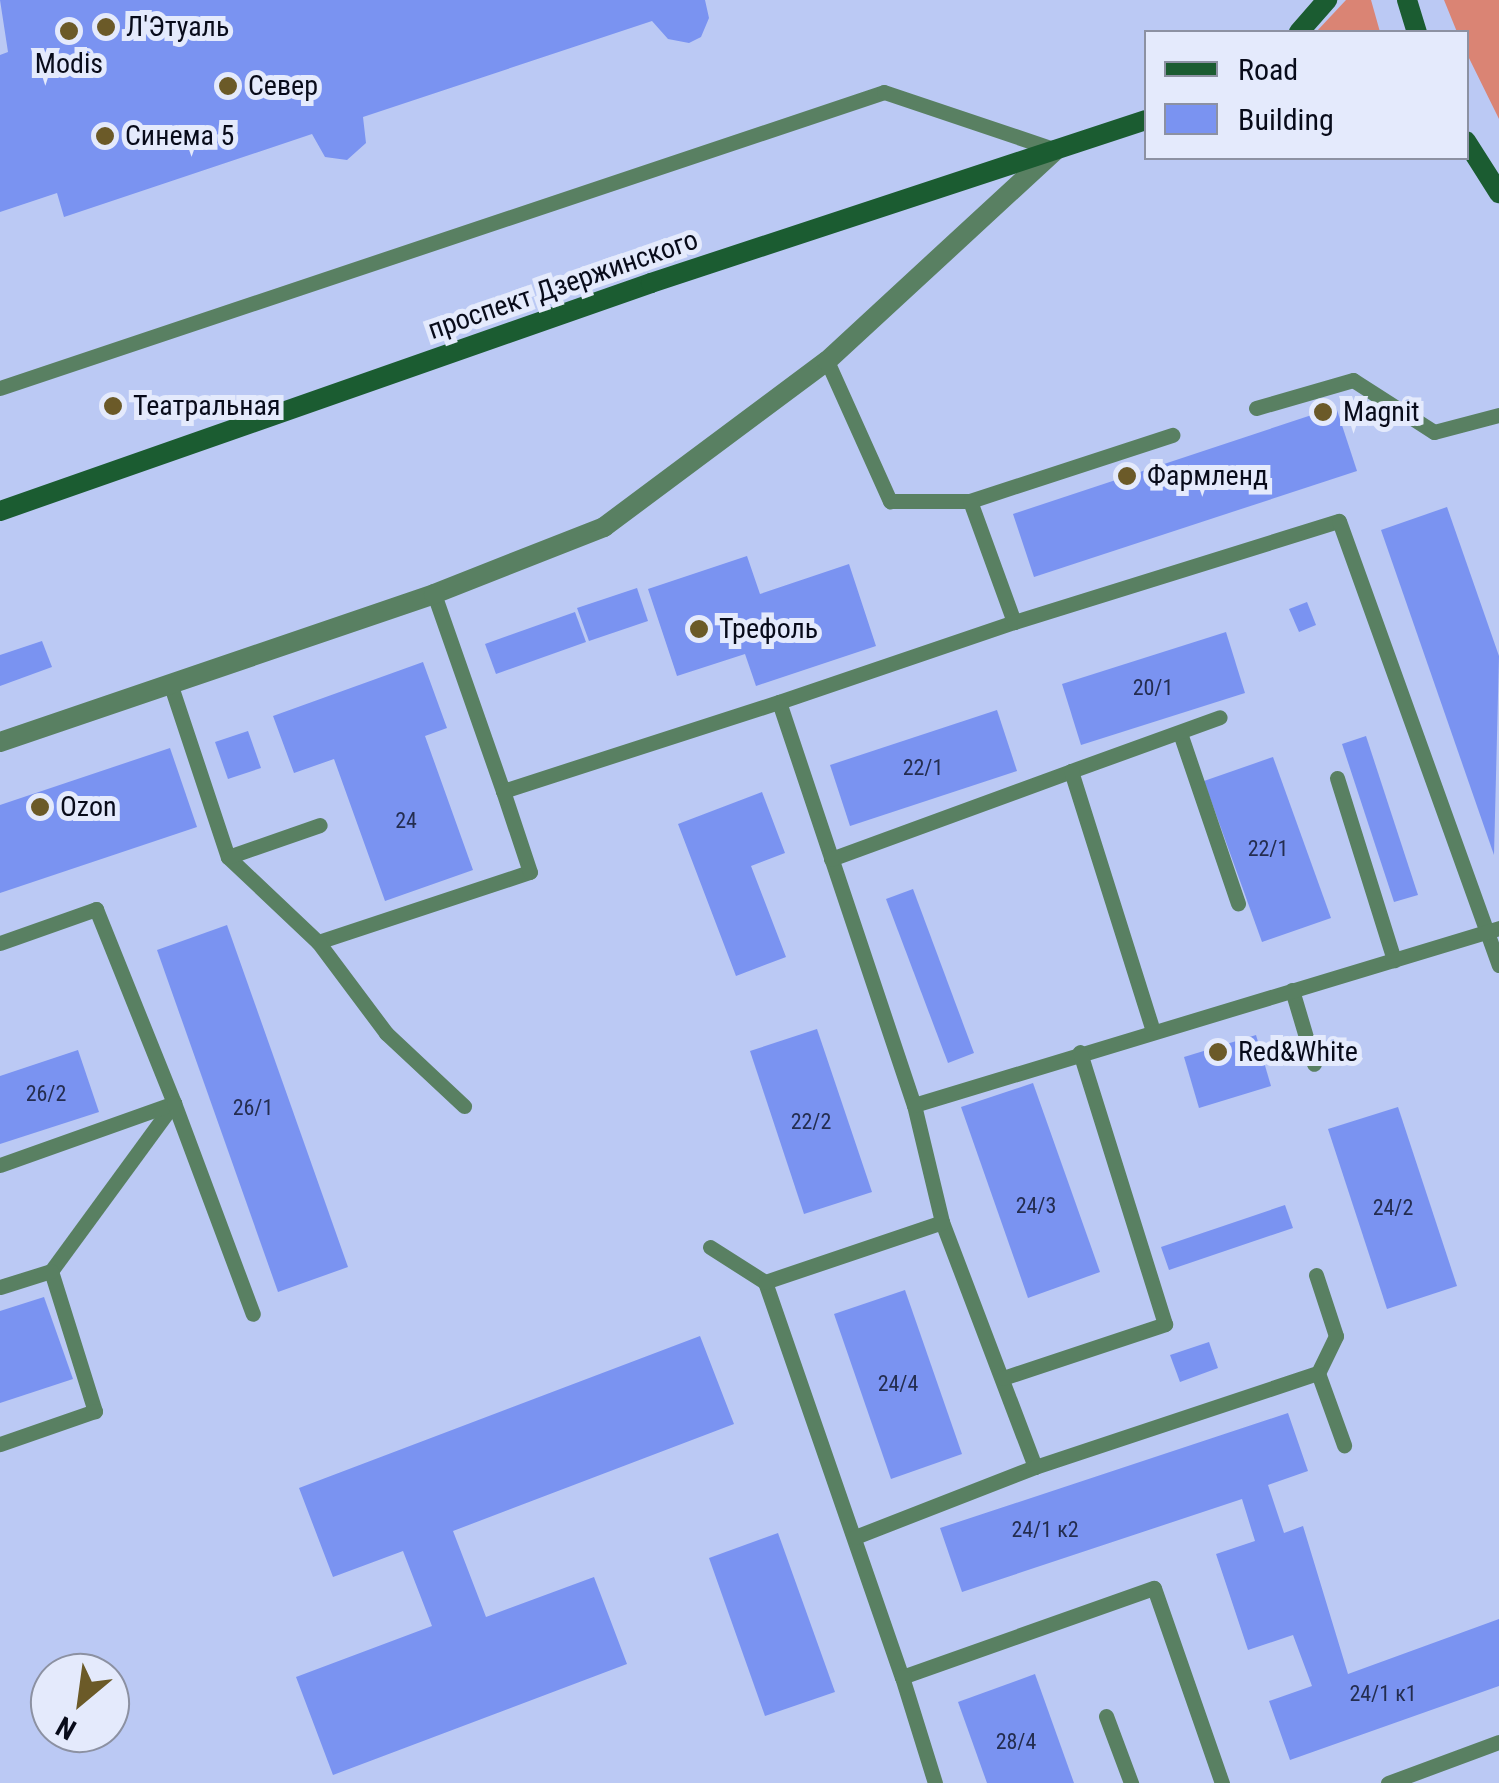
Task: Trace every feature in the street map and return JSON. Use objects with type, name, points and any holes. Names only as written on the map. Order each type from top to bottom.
[{"type":"main road","points":[[1301,30],[1327,0]]},
{"type":"main road","points":[[1407,0],[1416,30]]},
{"type":"main road","name":"проспект Дзержинского","points":[[0,511],[652,283],[1144,121]]},
{"type":"main road","points":[[1472,162],[1499,193]]},
{"type":"street","points":[[0,742],[434,594],[604,527],[828,361],[1056,150]]},
{"type":"lane","points":[[0,388],[884,92],[1056,150]]},
{"type":"lane","points":[[828,361],[890,501],[970,501],[1172,435]]},
{"type":"lane","points":[[1256,408],[1353,380],[1434,432],[1499,414]]},
{"type":"lane","points":[[970,501],[1014,622]]},
{"type":"lane","points":[[503,791],[1014,622],[1339,520],[1493,930],[1499,965]]},
{"type":"lane","points":[[318,942],[530,872],[434,594]]},
{"type":"lane","points":[[171,686],[228,857],[318,942],[386,1033],[464,1106]]},
{"type":"lane","points":[[779,702],[914,1105],[942,1222],[1035,1466]]},
{"type":"lane","points":[[831,859],[1220,718]]},
{"type":"lane","points":[[1180,733],[1238,903]]},
{"type":"lane","points":[[1070,771],[1152,1028]]},
{"type":"lane","points":[[1337,778],[1394,960]]},
{"type":"lane","points":[[228,857],[320,826]]},
{"type":"lane","points":[[0,943],[96,908],[253,1314]]},
{"type":"lane","points":[[914,1105],[1152,1028],[1493,930]]},
{"type":"lane","points":[[1292,990],[1314,1064]]},
{"type":"lane","points":[[1003,1378],[1165,1324],[1080,1052]]},
{"type":"lane","points":[[0,1165],[174,1103]]},
{"type":"lane","points":[[0,1288],[51,1271],[174,1103]]},
{"type":"lane","points":[[765,1282],[942,1222]]},
{"type":"lane","points":[[710,1247],[765,1282],[855,1536],[935,1783]]},
{"type":"lane","points":[[0,1444],[95,1412],[51,1271]]},
{"type":"lane","points":[[1316,1275],[1336,1336],[1318,1373],[1344,1445]]},
{"type":"lane","points":[[855,1536],[1035,1466],[1318,1373]]},
{"type":"lane","points":[[902,1677],[1154,1588],[1222,1783]]},
{"type":"lane","points":[[1106,1716],[1131,1783]]},
{"type":"lane","points":[[1388,1783],[1499,1742]]},
{"type":"shaded area","points":[[1346,0],[1371,0],[1379,30],[1318,30]]},
{"type":"shaded area","points":[[1444,0],[1499,0],[1499,119],[1469,58],[1469,30],[1456,30]]},
{"type":"building","name":"Север","points":[[0,0],[705,0],[709,18],[701,37],[689,43],[668,39],[652,21],[363,117],[366,143],[347,160],[325,157],[312,134],[64,217],[57,193],[0,212],[0,55],[8,52]]},
{"type":"building","points":[[1336,407],[1357,471],[1034,577],[1013,514]]},
{"type":"building","points":[[1447,507],[1499,656],[1494,855],[1381,530]]},
{"type":"building","points":[[747,556],[760,594],[849,564],[876,646],[756,686],[745,654],[677,676],[648,589]]},
{"type":"building","points":[[637,588],[648,621],[589,641],[577,608]]},
{"type":"building","points":[[1307,602],[1316,625],[1299,632],[1289,609]]},
{"type":"building","points":[[575,612],[586,642],[496,674],[485,644]]},
{"type":"building","points":[[1226,632],[1245,693],[1081,745],[1062,684]]},
{"type":"building","points":[[42,641],[52,667],[0,686],[0,655]]},
{"type":"building","points":[[423,662],[447,728],[425,736],[473,870],[385,901],[334,759],[294,773],[273,716]]},
{"type":"building","points":[[997,710],[1017,771],[850,826],[830,765]]},
{"type":"building","points":[[248,731],[261,768],[228,779],[215,742]]},
{"type":"building","points":[[1366,736],[1418,895],[1394,902],[1342,744]]},
{"type":"building","points":[[170,748],[197,827],[0,893],[0,805]]},
{"type":"building","points":[[1273,757],[1331,918],[1262,942],[1204,781]]},
{"type":"building","points":[[762,792],[785,853],[751,866],[786,957],[736,976],[678,824]]},
{"type":"building","points":[[913,889],[974,1053],[948,1063],[886,899]]},
{"type":"building","points":[[227,925],[348,1267],[278,1292],[157,950]]},
{"type":"building","points":[[817,1029],[872,1192],[804,1214],[750,1051]]},
{"type":"building","points":[[1256,1035],[1271,1086],[1199,1108],[1184,1057]]},
{"type":"building","points":[[78,1050],[99,1112],[0,1144],[0,1076]]},
{"type":"building","points":[[1033,1083],[1100,1272],[1028,1298],[961,1107]]},
{"type":"building","points":[[1398,1107],[1457,1286],[1387,1309],[1328,1129]]},
{"type":"building","points":[[1285,1205],[1293,1228],[1169,1270],[1161,1247]]},
{"type":"building","points":[[905,1290],[962,1454],[891,1479],[834,1314]]},
{"type":"building","points":[[44,1297],[73,1379],[0,1403],[0,1311]]},
{"type":"building","points":[[700,1336],[734,1424],[453,1531],[486,1617],[594,1577],[627,1664],[333,1775],[296,1677],[432,1626],[403,1551],[333,1577],[299,1488]]},
{"type":"building","points":[[1209,1342],[1218,1368],[1180,1382],[1170,1355]]},
{"type":"building","points":[[1288,1413],[1308,1471],[1268,1485],[1284,1533],[1303,1526],[1348,1674],[1499,1619],[1499,1686],[1290,1760],[1269,1701],[1312,1686],[1293,1635],[1248,1650],[1216,1554],[1255,1541],[1242,1499],[962,1592],[940,1528]]},
{"type":"building","points":[[778,1533],[835,1692],[765,1716],[709,1558]]},
{"type":"building","points":[[1035,1674],[1074,1783],[987,1783],[958,1702]]},
{"type":"place","name":"Л'Этуаль","points":[[106,27]]},
{"type":"place","name":"Modis","points":[[69,31]]},
{"type":"place","name":"Север","points":[[228,86]]},
{"type":"place","name":"Синема 5","points":[[105,136]]},
{"type":"place","name":"Театральная","points":[[113,406]]},
{"type":"place","name":"Magnit","points":[[1323,412]]},
{"type":"place","name":"Фармленд","points":[[1127,476]]},
{"type":"place","name":"Трефоль","points":[[699,629]]},
{"type":"place","name":"Ozon","points":[[40,807]]},
{"type":"place","name":"Red&White","points":[[1218,1052]]}]
